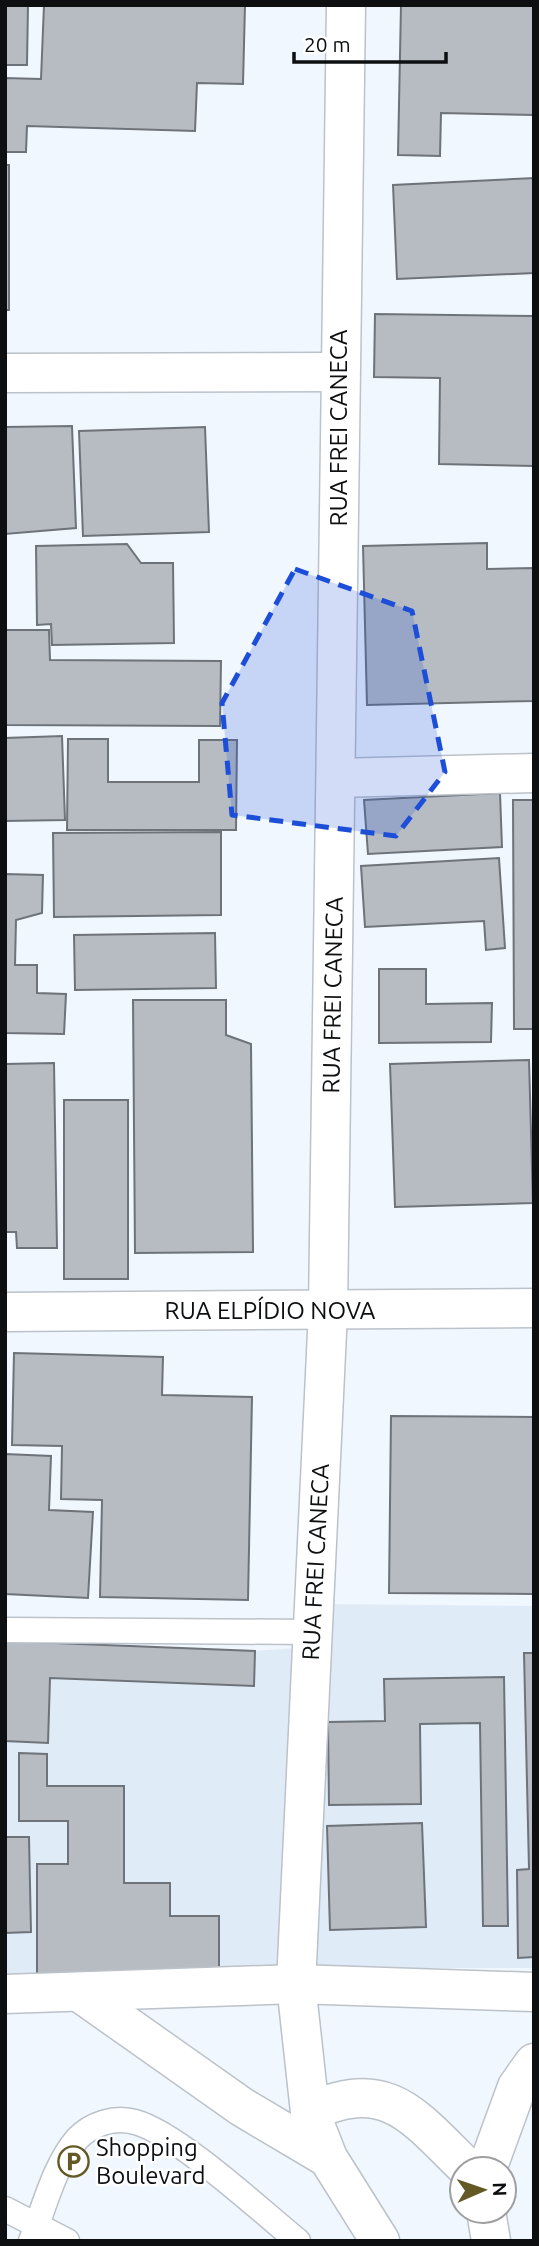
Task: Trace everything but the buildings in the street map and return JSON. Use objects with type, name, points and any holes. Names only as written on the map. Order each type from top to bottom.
[{"type":"street","name":"RUA FREI CANECA","points":[[346,5],[328,1311],[296,1984],[310,2112],[328,2158],[380,2241]]},
{"type":"street","points":[[5,373],[339,372]]},
{"type":"street","points":[[337,778],[534,773]]},
{"type":"street","name":"RUA ELPÍDIO NOVA","points":[[5,1312],[534,1308]]},
{"type":"street","points":[[5,1994],[296,1984],[534,1992]]},
{"type":"street","points":[[79,1992],[242,2107],[328,2158]]},
{"type":"street","points":[[492,2155],[517,2087],[534,2063]]},
{"type":"street","points":[[310,2112],[337,2100],[366,2097],[388,2101],[412,2115],[453,2155]]},
{"type":"lane","points":[[5,1630],[312,1632]]},
{"type":"lane","points":[[34,2232],[54,2182],[76,2141],[91,2127],[118,2120],[134,2121],[151,2128],[182,2148],[298,2241]]},
{"type":"lane","points":[[5,2209],[34,2232],[67,2241]]},
{"type":"highlighted area","points":[[295,569],[412,611],[445,772],[396,836],[232,815],[222,703]]},
{"type":"shaded area","points":[[320,1604],[534,1606],[534,1968],[309,1968]]},
{"type":"shaded area","points":[[5,1641],[255,1651],[296,1648],[278,1967],[5,1974]]},
{"type":"place","name":"Shopping Boulevard","points":[[73,2162]]}]
